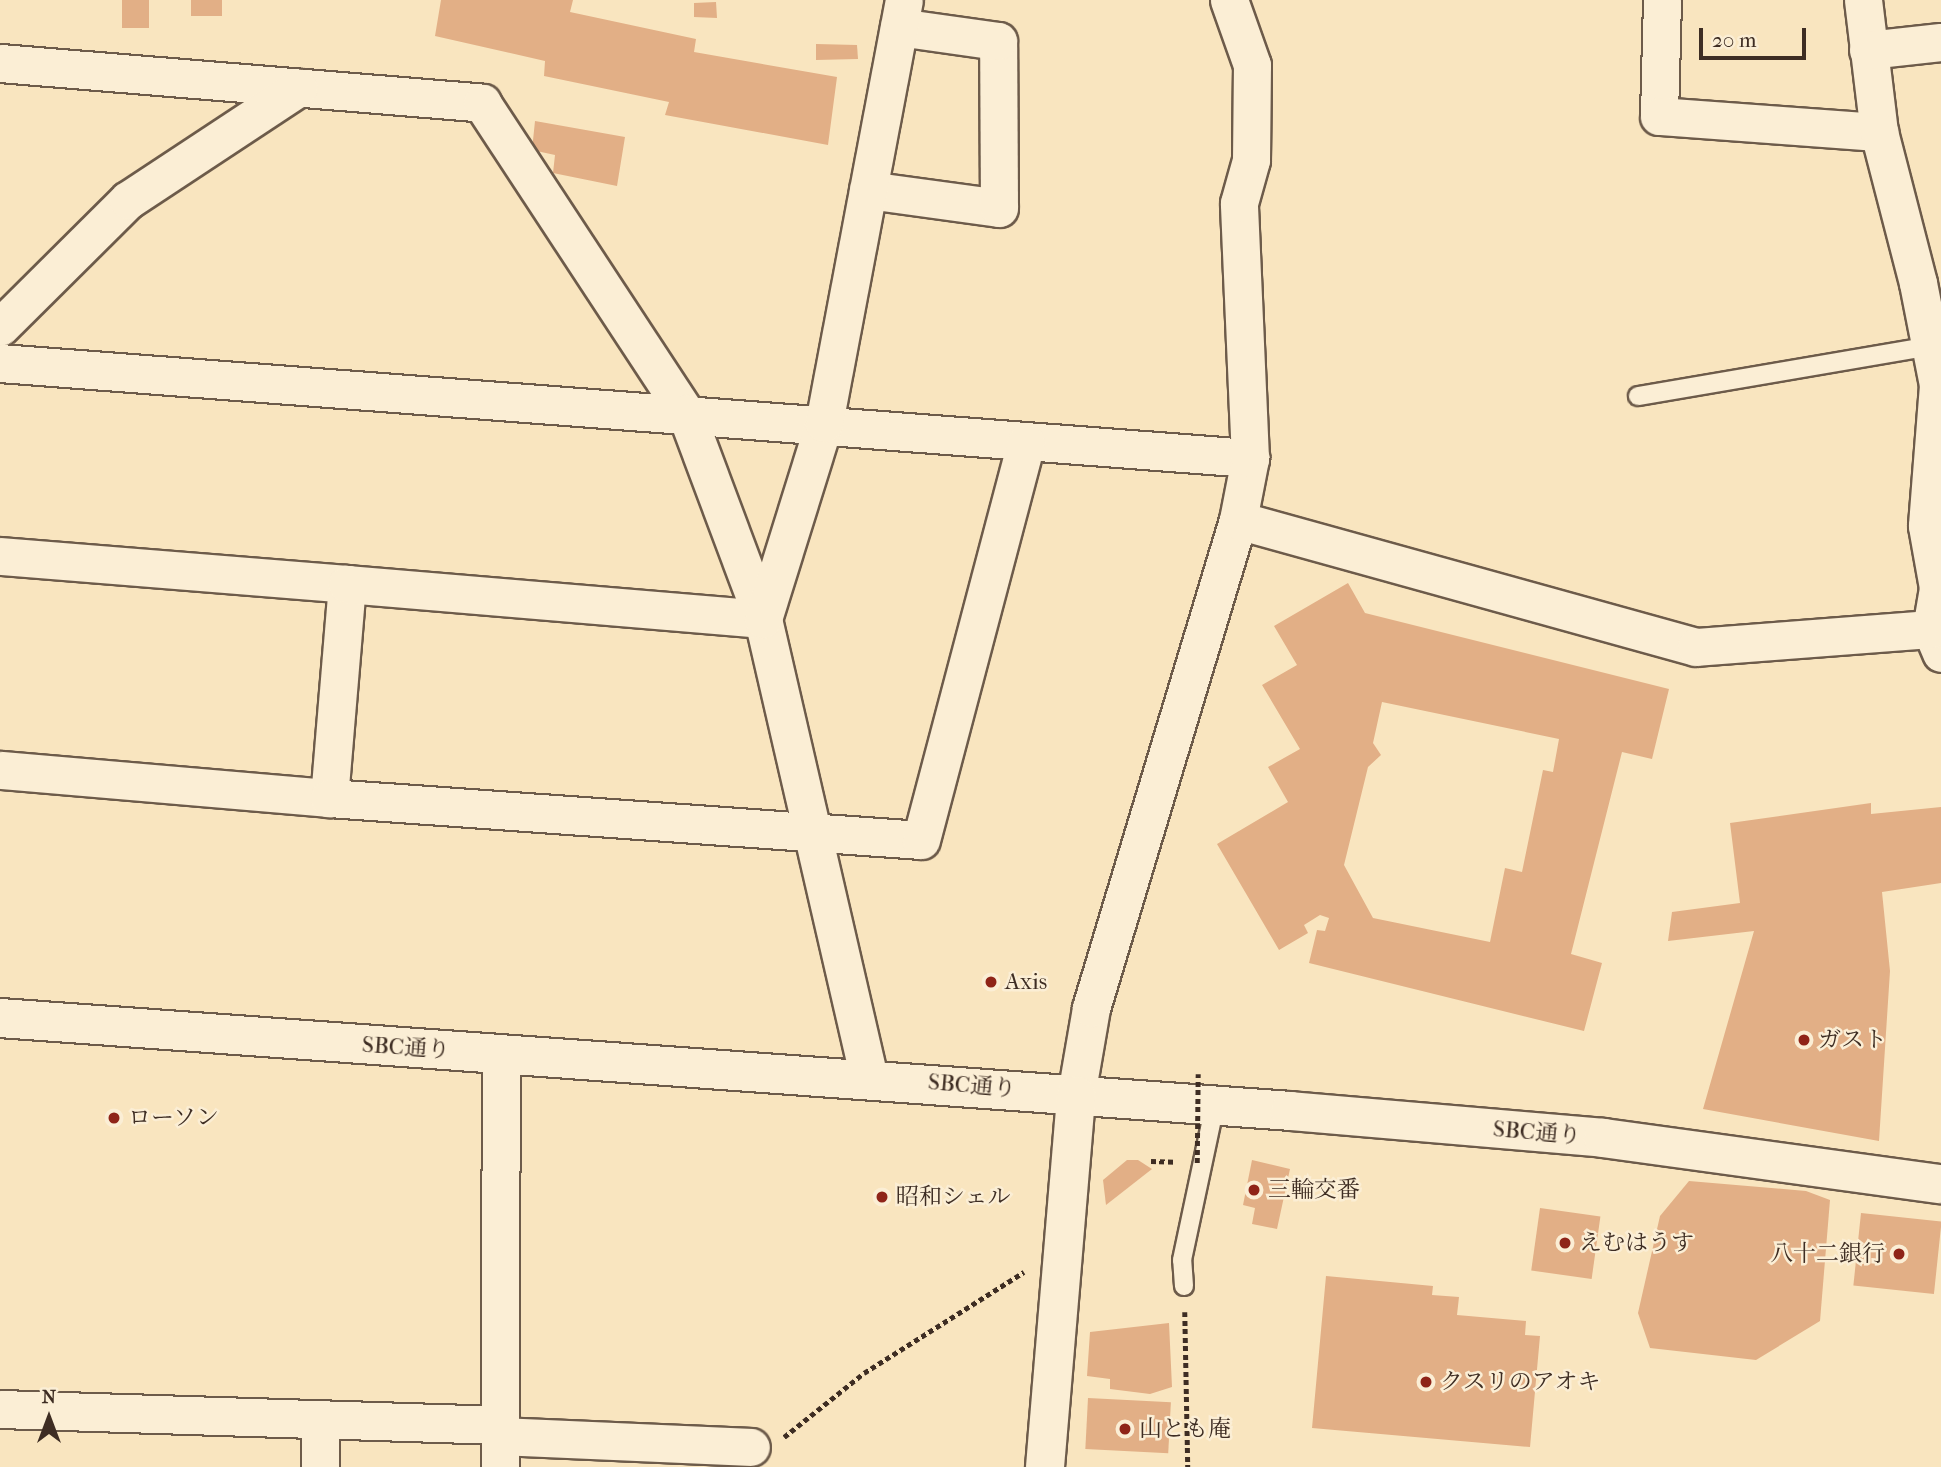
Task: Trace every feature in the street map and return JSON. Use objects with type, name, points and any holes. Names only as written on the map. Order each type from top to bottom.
[{"type":"street","points":[[1045,1467],[1076,1095],[1091,1008],[1238,520],[1250,458],[1239,203],[1251,160],[1252,65],[1229,0]]},
{"type":"street","points":[[1662,0],[1659,116],[1880,132]]},
{"type":"street","points":[[1238,520],[1696,647],[1936,641],[1938,588],[1927,526],[1938,385],[1929,346],[1929,281],[1880,132],[1863,0]]},
{"type":"street","points":[[763,619],[824,423],[867,190],[902,13],[998,41],[999,208],[867,190]]},
{"type":"street","points":[[1868,50],[1941,42]]},
{"type":"street","points":[[0,63],[482,103],[686,413],[763,619],[869,1077]]},
{"type":"street","points":[[0,327],[128,200],[298,88]]},
{"type":"street","points":[[0,363],[824,423],[1026,443],[1250,458]]},
{"type":"street","points":[[0,771],[329,798],[921,840],[1026,443]]},
{"type":"street","points":[[0,556],[763,619]]},
{"type":"street","points":[[329,798],[347,584]]},
{"type":"street","name":"SBC通り","points":[[0,1018],[501,1055],[869,1077],[1076,1095],[1207,1090],[1603,1138],[1941,1184]]},
{"type":"street","points":[[500,1443],[501,1055]]},
{"type":"street","points":[[0,1409],[320,1422],[500,1443],[751,1447]]},
{"type":"street","points":[[320,1422],[320,1467]]},
{"type":"lane","points":[[1638,396],[1929,346]]},
{"type":"lane","points":[[1184,1286],[1182,1260],[1207,1090]]},
{"type":"path","points":[[1197,1163],[1207,1090]]},
{"type":"path","points":[[751,1447],[773,1446],[864,1373],[1063,1247]]},
{"type":"path","points":[[1184,1286],[1188,1467]]},
{"type":"building","points":[[122,0],[149,0],[149,28],[122,28]]},
{"type":"building","points":[[191,0],[222,0],[222,16],[191,16]]},
{"type":"building","points":[[441,0],[573,0],[570,12],[696,39],[694,52],[837,77],[828,145],[665,115],[669,102],[544,76],[545,61],[435,36]]},
{"type":"building","points":[[716,2],[717,18],[694,17],[694,3]]},
{"type":"building","points":[[816,44],[857,45],[858,59],[816,60]]},
{"type":"building","points":[[535,121],[625,137],[617,186],[553,173],[555,155],[532,150]]},
{"type":"building","points":[[1348,583],[1365,613],[1669,689],[1652,759],[1622,752],[1571,954],[1602,963],[1584,1031],[1309,963],[1317,930],[1325,931],[1329,918],[1320,915],[1304,925],[1308,933],[1279,950],[1217,844],[1288,802],[1268,767],[1300,749],[1262,685],[1297,665],[1274,626]],"holes":[[[1382,702],[1559,739],[1553,772],[1543,770],[1522,872],[1505,868],[1490,942],[1373,918],[1344,865],[1368,767],[1381,755],[1373,743]]]},
{"type":"building","name":"ガスト","points":[[1871,803],[1871,814],[1941,807],[1941,883],[1882,892],[1890,971],[1879,1141],[1703,1109],[1754,931],[1668,941],[1672,912],[1740,903],[1730,823]]},
{"type":"building","points":[[1127,1160],[1138,1160],[1152,1169],[1106,1205],[1103,1180]]},
{"type":"building","points":[[1252,1160],[1290,1169],[1277,1229],[1252,1224],[1255,1208],[1243,1205]]},
{"type":"building","points":[[1689,1181],[1806,1191],[1830,1200],[1820,1321],[1756,1360],[1650,1348],[1638,1313],[1660,1216]]},
{"type":"building","name":"えむはうす","points":[[1540,1208],[1600,1216],[1592,1279],[1531,1270]]},
{"type":"building","name":"八十二銀行","points":[[1861,1213],[1941,1221],[1934,1294],[1853,1286]]},
{"type":"building","name":"クスリのアオキ","points":[[1326,1276],[1433,1286],[1432,1295],[1459,1297],[1457,1315],[1526,1321],[1525,1335],[1540,1336],[1530,1447],[1312,1428]]},
{"type":"building","points":[[1169,1323],[1172,1387],[1150,1394],[1110,1389],[1110,1379],[1087,1376],[1090,1332]]},
{"type":"building","points":[[1088,1398],[1171,1402],[1168,1453],[1085,1449]]},
{"type":"place","name":"Axis","points":[[991,982]]},
{"type":"place","name":"ガスト","points":[[1804,1040]]},
{"type":"place","name":"ローソン","points":[[114,1118]]},
{"type":"place","name":"三輪交番","points":[[1254,1190]]},
{"type":"place","name":"昭和シェル","points":[[882,1197]]},
{"type":"place","name":"えむはうす","points":[[1565,1243]]},
{"type":"place","name":"八十二銀行","points":[[1899,1254]]},
{"type":"place","name":"クスリのアオキ","points":[[1426,1382]]},
{"type":"place","name":"山とも庵","points":[[1125,1429]]}]
